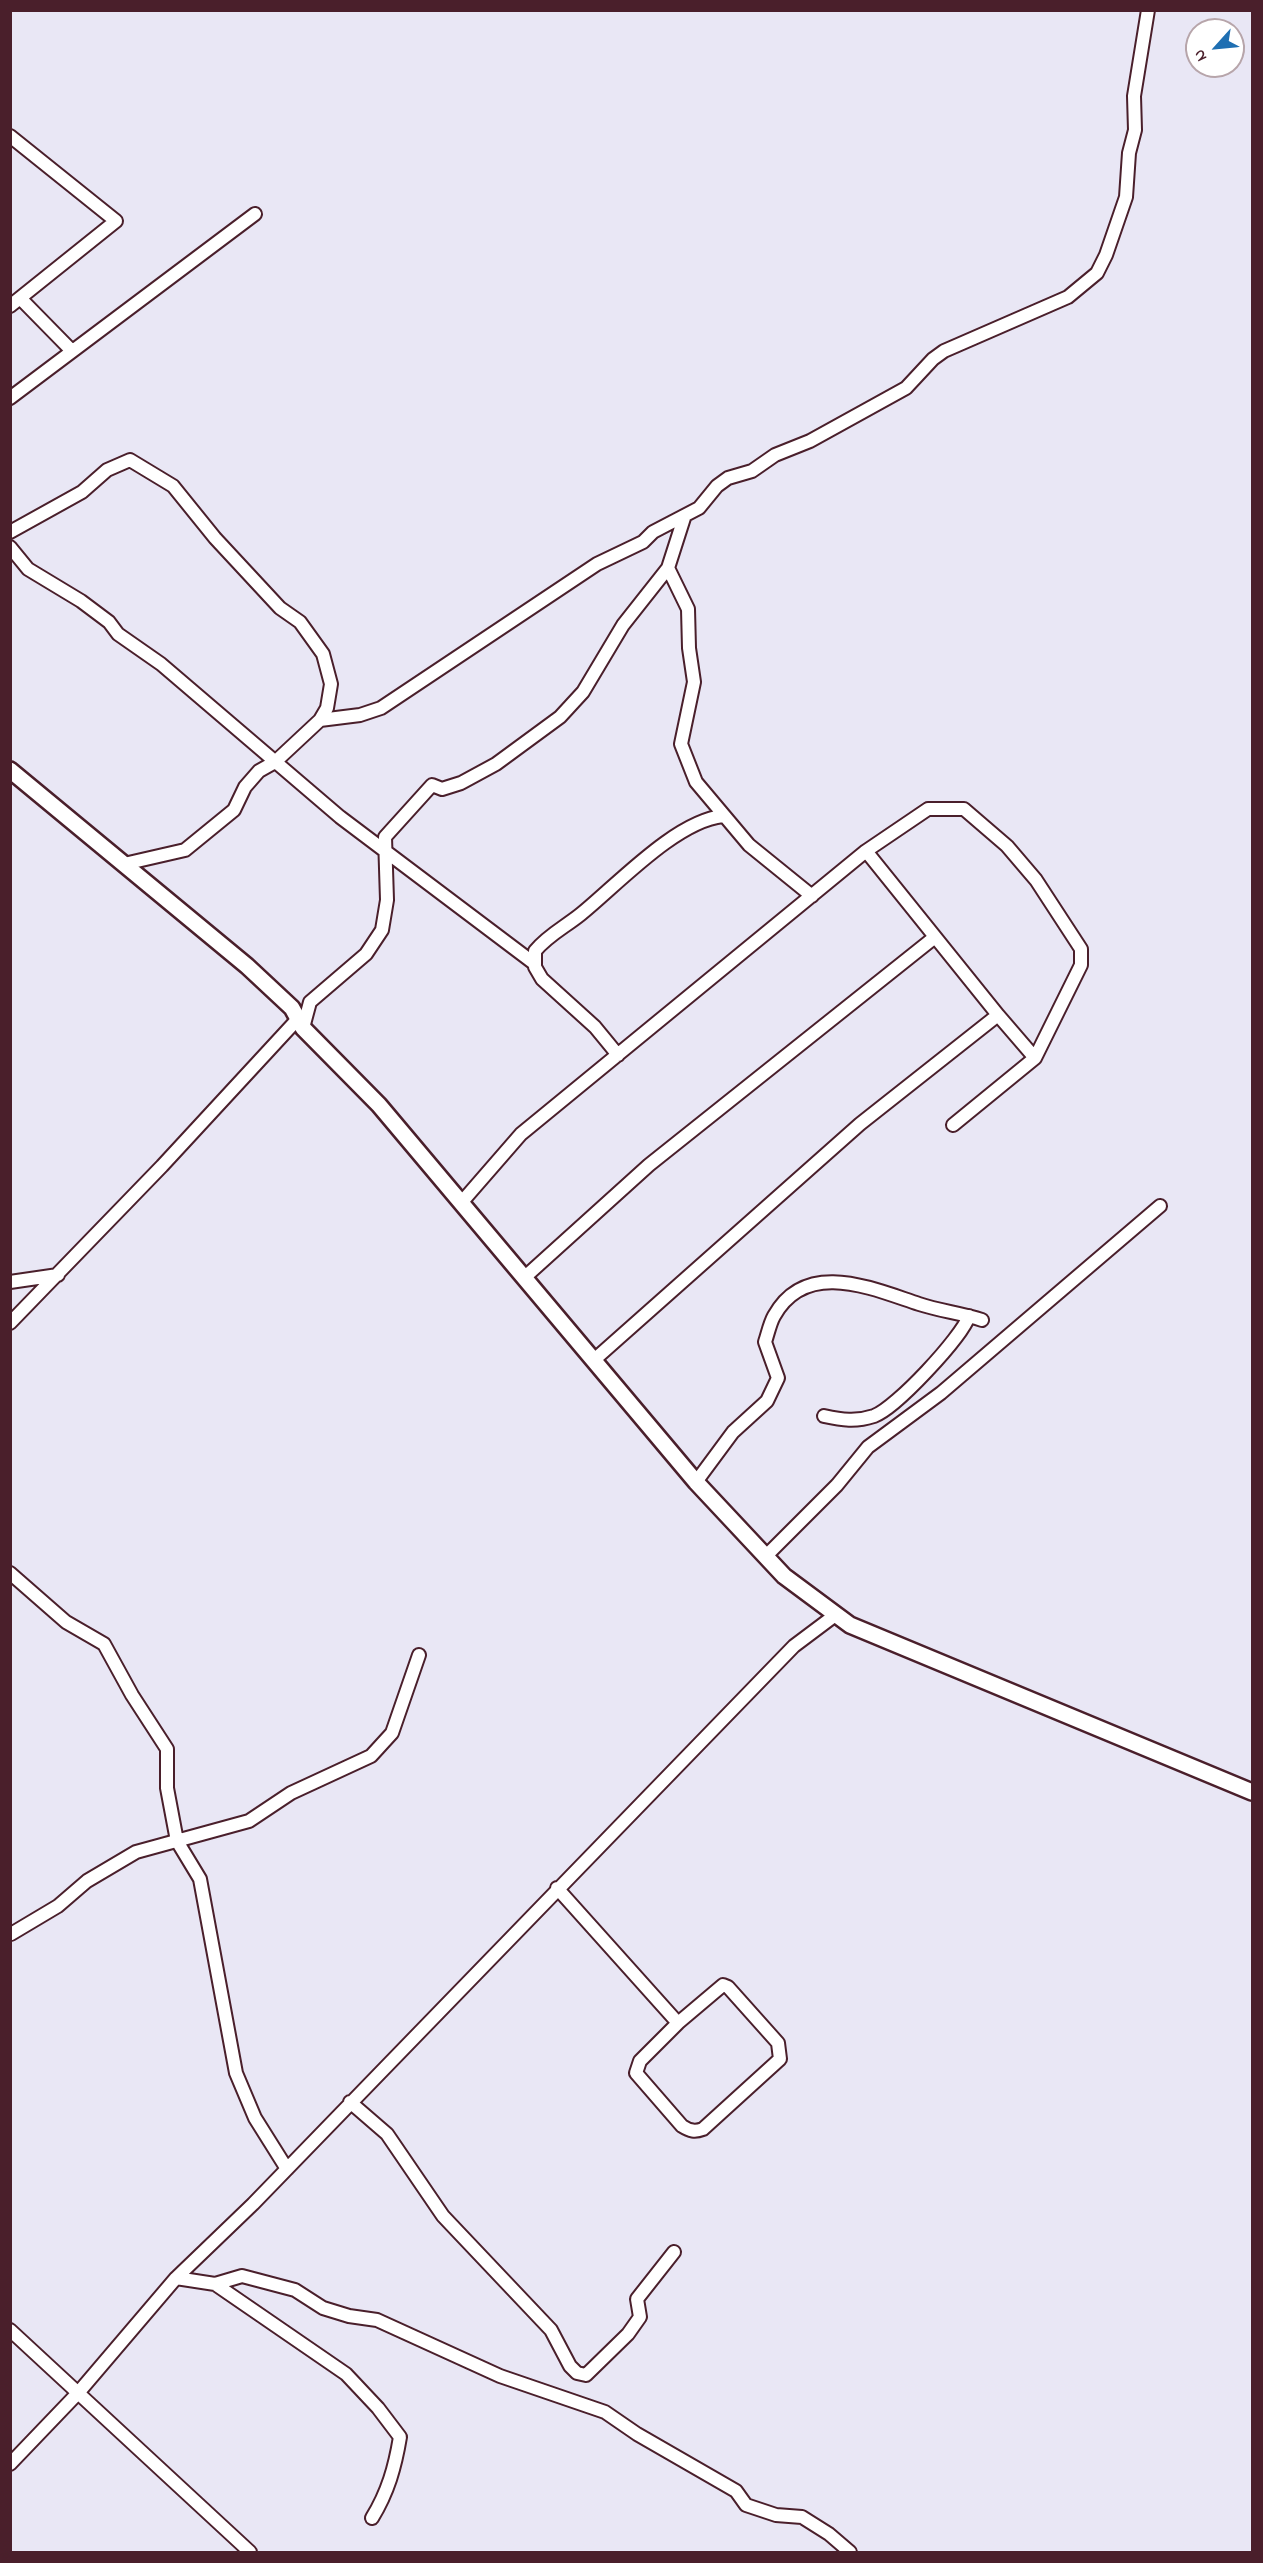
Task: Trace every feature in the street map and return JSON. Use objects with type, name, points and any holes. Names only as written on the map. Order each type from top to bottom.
[{"type":"main road","points":[[10,770],[292,1008],[303,1028],[379,1105],[696,1482],[784,1576],[834,1616],[919,1655],[1252,1792]]},
{"type":"street","points":[[320,720],[360,715],[381,708],[597,564],[643,542],[668,524],[684,518],[699,508],[717,486],[728,478],[752,471],[775,455],[810,441],[906,388],[933,359],[944,351],[1068,297],[1097,273],[1106,255],[1126,197],[1129,153],[1135,130],[1134,96],[1148,10]]},
{"type":"street","points":[[10,136],[116,221],[15,302],[72,351]]},
{"type":"street","points":[[10,398],[255,214]]},
{"type":"street","points":[[10,532],[82,492],[107,470],[130,460],[155,473],[173,486],[215,538],[280,608],[300,622],[323,654],[331,684],[327,708],[320,720],[275,762],[259,771],[245,787],[234,810],[185,850],[124,864]]},
{"type":"street","points":[[10,1323],[58,1275],[295,1022],[303,1028],[310,1002],[366,954],[382,930],[387,900],[385,837],[424,791],[432,785],[442,789],[461,783],[496,764],[560,717],[583,692],[623,625],[668,567],[684,518]]},
{"type":"street","points":[[10,547],[28,569],[81,601],[109,622],[118,634],[161,664],[275,762],[387,853],[535,964]]},
{"type":"street","points":[[668,567],[688,609],[689,648],[694,682],[681,744],[696,782],[749,845],[812,896]]},
{"type":"street","points":[[461,1203],[521,1134],[866,851],[928,809],[964,809],[1007,846],[1029,872],[1082,949],[1081,965],[1035,1058],[953,1125]]},
{"type":"street","points":[[618,1055],[595,1027],[542,979],[535,964],[535,951],[548,936],[580,914],[617,881],[700,820],[723,816]]},
{"type":"street","points":[[866,851],[1035,1058]]},
{"type":"street","points":[[525,1277],[649,1165],[935,937]]},
{"type":"street","points":[[594,1360],[860,1124],[998,1015]]},
{"type":"street","points":[[765,1557],[837,1485],[868,1447],[941,1393],[1161,1206]]},
{"type":"street","points":[[10,1282],[58,1275]]},
{"type":"street","points":[[696,1482],[733,1432],[767,1401],[778,1378],[765,1342],[775,1314],[798,1289],[821,1282],[855,1283],[922,1305],[982,1320]]},
{"type":"street","points":[[824,1416],[849,1422],[876,1415],[898,1398],[947,1349],[964,1328],[969,1316]]},
{"type":"street","points":[[10,1573],[66,1622],[105,1644],[132,1695],[167,1749],[166,1788],[177,1841],[200,1879],[236,2073],[255,2118],[287,2169]]},
{"type":"street","points":[[10,2464],[141,2323],[176,2278],[287,2169],[794,1646],[834,1616]]},
{"type":"street","points":[[10,1944],[11,1934],[58,1906],[87,1881],[136,1852],[249,1821],[291,1793],[371,1756],[392,1732],[419,1655]]},
{"type":"street","points":[[557,1888],[678,2023]]},
{"type":"street","points":[[723,1985],[728,1987],[771,2035],[781,2051],[780,2059],[703,2129],[697,2131],[689,2131],[682,2126],[636,2073],[640,2061],[678,2023],[723,1985]]},
{"type":"street","points":[[350,2102],[387,2134],[443,2216],[551,2330],[570,2366],[577,2373],[586,2375],[628,2334],[640,2317],[637,2298],[674,2252]]},
{"type":"street","points":[[176,2278],[215,2284],[242,2276],[295,2290],[323,2308],[349,2316],[377,2320],[500,2376],[605,2412],[637,2434],[736,2491],[746,2505],[776,2515],[802,2517],[829,2534],[850,2553]]},
{"type":"street","points":[[215,2284],[346,2374],[378,2408],[400,2437],[394,2470],[384,2498],[372,2518]]},
{"type":"street","points":[[10,2330],[250,2553]]}]
